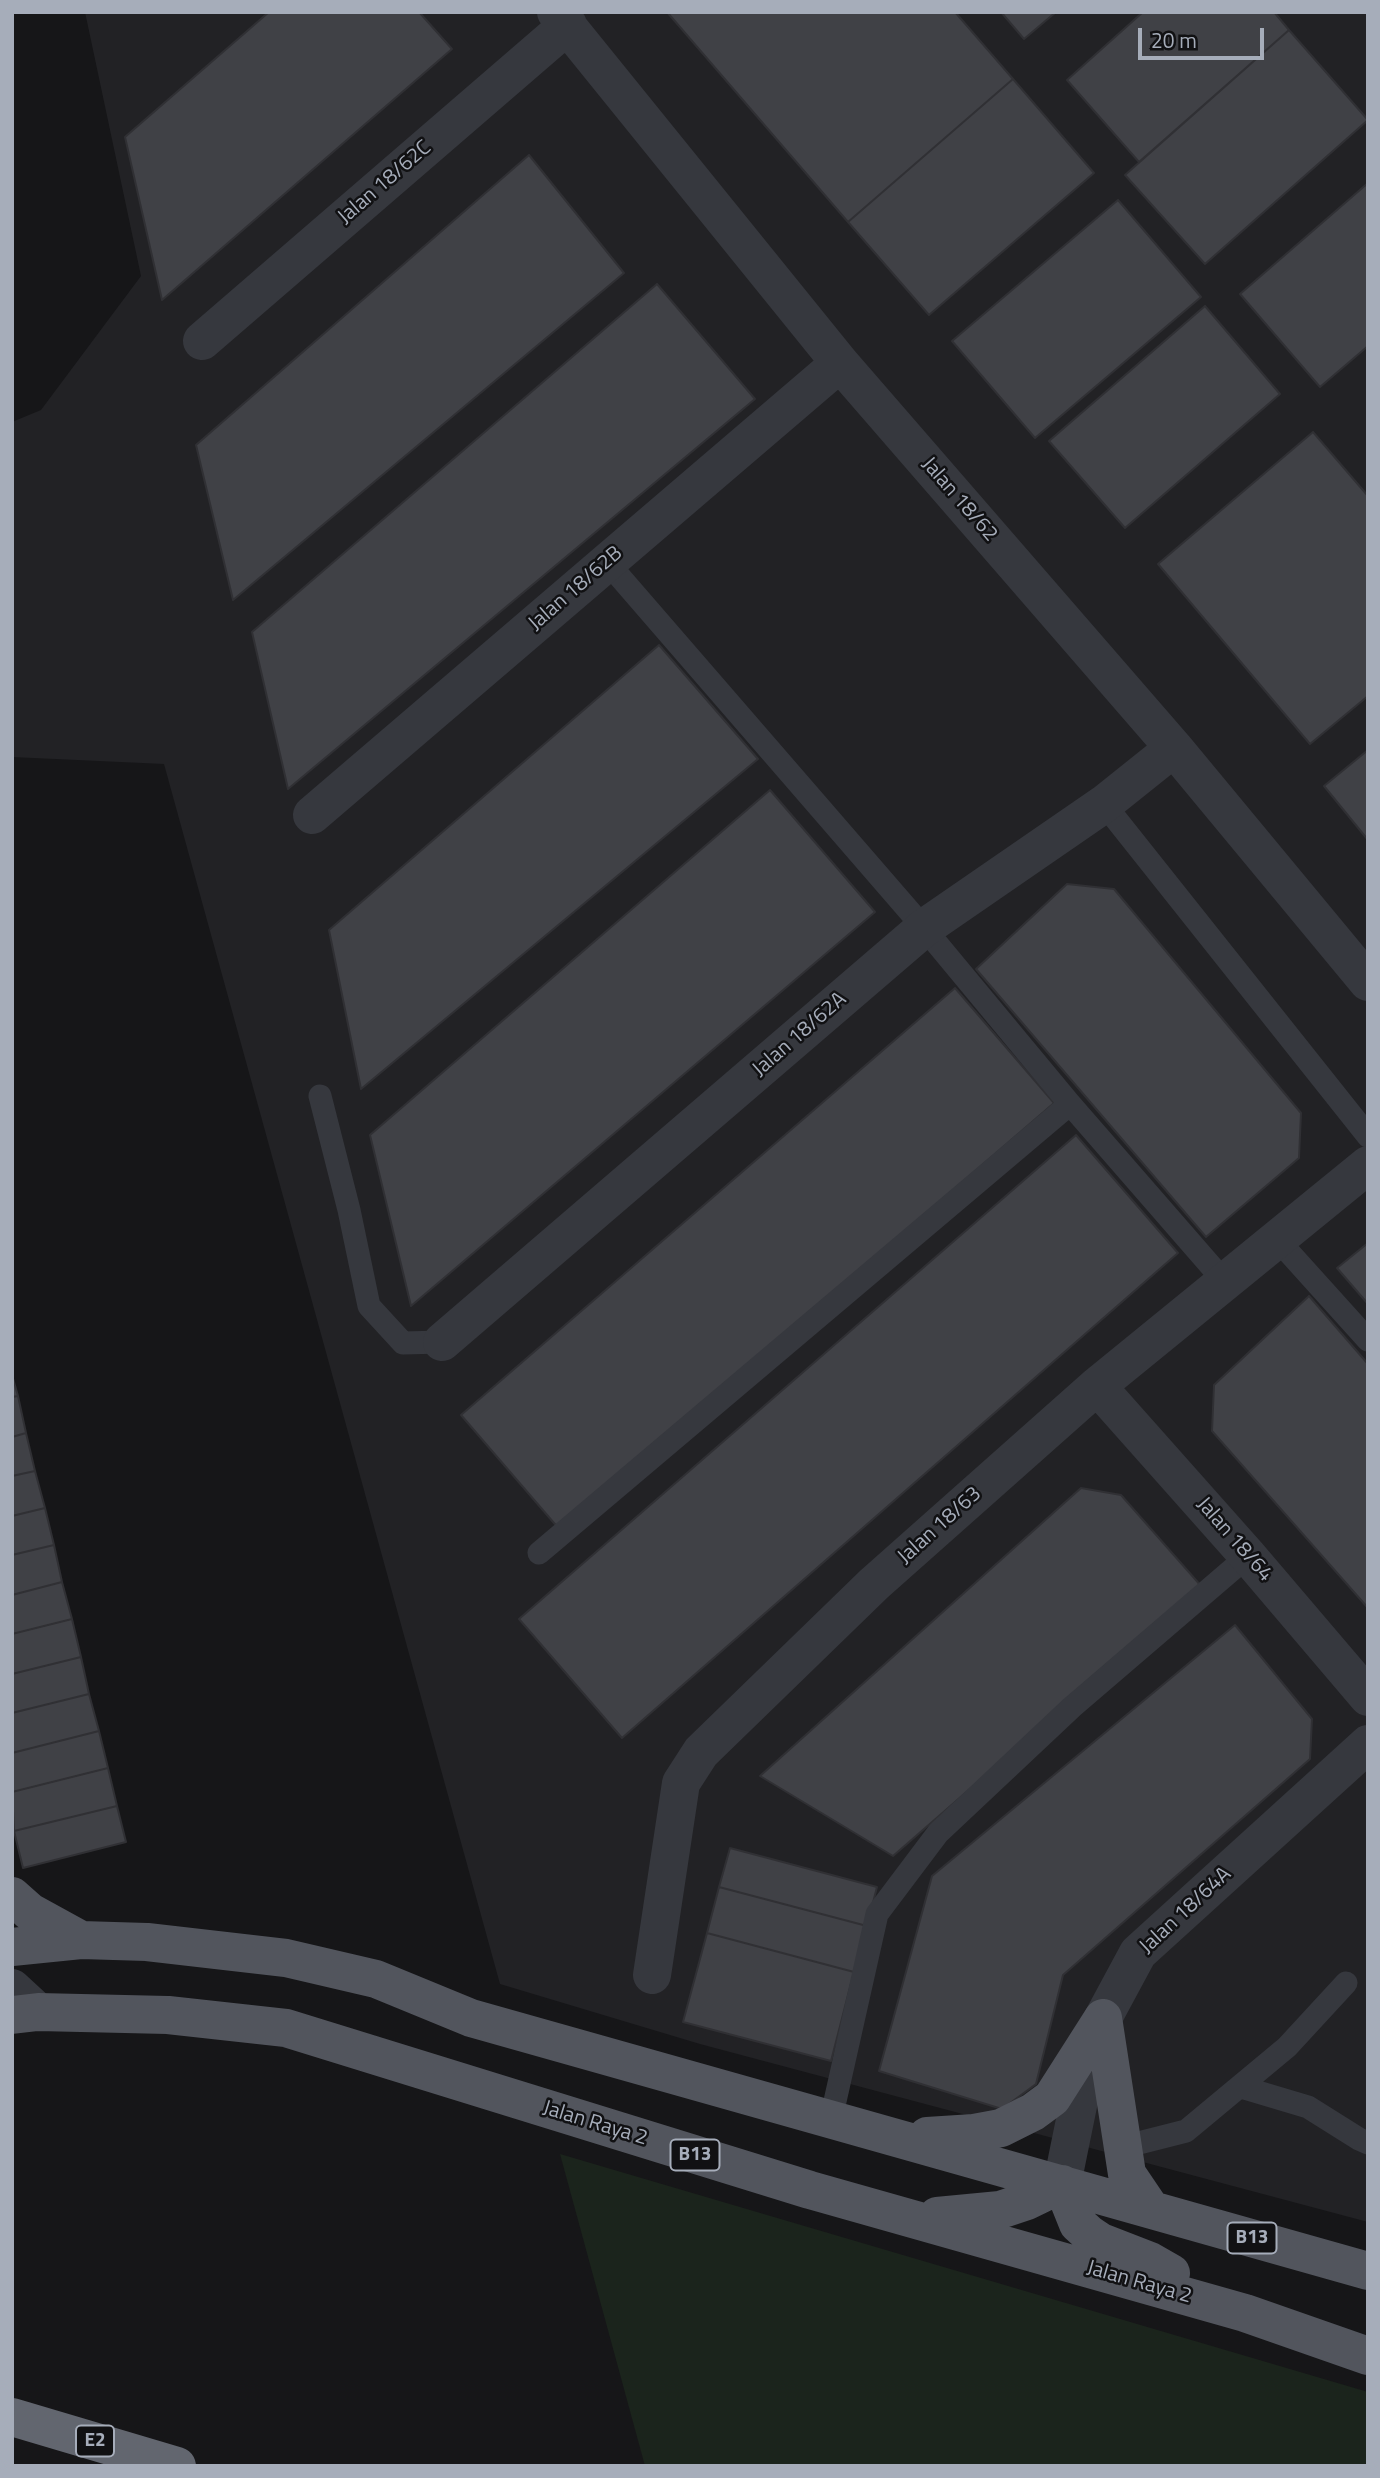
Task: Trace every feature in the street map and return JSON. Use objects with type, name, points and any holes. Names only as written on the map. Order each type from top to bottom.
[{"type":"highway","name":"E2","points":[[12,2417],[177,2466]]},
{"type":"main road","points":[[12,1896],[30,1912],[81,1940]]},
{"type":"main road","name":"B13","points":[[12,1947],[81,1940],[148,1942],[286,1958],[376,1979],[471,2018],[897,2137],[1064,2174],[1150,2208],[1368,2271]]},
{"type":"main road","name":"Jalan Raya 2","points":[[21,2005],[83,2015],[167,2015],[286,2028],[810,2190],[1245,2313],[1368,2356]]},
{"type":"main road","points":[[897,2137],[974,2133],[1001,2128],[1033,2112],[1052,2098],[1103,2018]]},
{"type":"main road","points":[[1103,2018],[1127,2174],[1150,2208]]},
{"type":"main road","points":[[911,2218],[1000,2210],[1027,2201],[1064,2174],[1078,2224],[1089,2234],[1101,2242],[1150,2261],[1245,2313]]},
{"type":"street","name":"Jalan 18/62C","points":[[202,341],[562,19]]},
{"type":"street","name":"Jalan 18/62","points":[[562,19],[840,363],[1174,748],[1368,982]]},
{"type":"street","name":"Jalan 18/62B","points":[[312,815],[840,363]]},
{"type":"street","name":"Jalan 18/62A","points":[[442,1342],[924,928],[1104,804],[1174,748]]},
{"type":"street","name":"Jalan 18/63","points":[[652,1975],[681,1783],[701,1752],[874,1584],[1097,1386],[1368,1165]]},
{"type":"street","name":"Jalan 18/64","points":[[1097,1386],[1248,1556],[1368,1697]]},
{"type":"street","name":"Jalan 18/64A","points":[[1064,2174],[1084,2076],[1103,2018],[1138,1953],[1368,1744]]},
{"type":"lane","points":[[607,562],[924,928],[1070,1104],[1224,1281]]},
{"type":"lane","points":[[1104,804],[1368,1136]]},
{"type":"lane","points":[[320,1096],[349,1210],[369,1306],[403,1343],[442,1342]]},
{"type":"lane","points":[[539,1553],[1070,1104]]},
{"type":"lane","points":[[1276,1238],[1368,1340]]},
{"type":"lane","points":[[831,2119],[877,1914],[938,1833],[1072,1707],[1248,1556]]},
{"type":"lane","points":[[1123,2147],[1186,2131],[1287,2047],[1346,1983]]},
{"type":"lane","points":[[1241,2087],[1308,2108],[1368,2143]]},
{"type":"shaded area","points":[[85,12],[1368,12],[1368,2222],[700,2044],[500,1984],[164,764],[12,757],[12,422],[41,410],[141,276]]},
{"type":"shaded area","points":[[560,2154],[1368,2392],[1368,2466],[645,2466]]},
{"type":"building","points":[[269,12],[419,12],[452,49],[162,300],[125,137]]},
{"type":"building","points":[[667,12],[955,12],[1013,79],[848,222]]},
{"type":"building","points":[[1001,12],[1056,12],[1024,39]]},
{"type":"building","points":[[1143,12],[1274,12],[1289,30],[1139,162],[1067,80]]},
{"type":"building","points":[[1289,30],[1368,120],[1205,264],[1125,175]]},
{"type":"building","points":[[1013,79],[1094,173],[929,315],[848,222]]},
{"type":"building","points":[[529,155],[624,273],[233,600],[196,445]]},
{"type":"building","points":[[1368,183],[1368,346],[1320,387],[1240,294]]},
{"type":"building","points":[[1118,200],[1201,297],[1035,438],[952,341]]},
{"type":"building","points":[[657,284],[755,399],[288,789],[252,632]]},
{"type":"building","points":[[1205,306],[1280,394],[1125,528],[1049,441]]},
{"type":"building","points":[[1313,432],[1368,496],[1368,696],[1310,744],[1158,564]]},
{"type":"building","points":[[659,645],[758,759],[361,1089],[329,930]]},
{"type":"building","points":[[1368,750],[1368,840],[1324,786]]},
{"type":"building","points":[[770,790],[875,912],[411,1306],[370,1135]]},
{"type":"building","points":[[1067,884],[1114,889],[1301,1113],[1299,1158],[1206,1237],[976,969]]},
{"type":"building","points":[[955,988],[1054,1103],[560,1530],[461,1415]]},
{"type":"building","points":[[1076,1135],[1178,1253],[622,1738],[519,1619]]},
{"type":"building","points":[[1368,1243],[1368,1304],[1337,1268]]},
{"type":"building","points":[[1309,1296],[1368,1364],[1368,1608],[1212,1431],[1214,1385]]},
{"type":"building","points":[[12,1375],[18,1396],[12,1397]]},
{"type":"building","points":[[18,1396],[26,1433],[12,1437],[12,1397]]},
{"type":"building","points":[[26,1433],[35,1471],[12,1476],[12,1437]]},
{"type":"building","points":[[35,1471],[45,1508],[12,1516],[12,1476]]},
{"type":"building","points":[[1081,1488],[1121,1495],[1202,1587],[893,1856],[760,1776]]},
{"type":"building","points":[[45,1508],[54,1545],[12,1555],[12,1516]]},
{"type":"building","points":[[54,1545],[62,1582],[12,1595],[12,1555]]},
{"type":"building","points":[[62,1582],[72,1619],[12,1634],[12,1595]]},
{"type":"building","points":[[72,1619],[81,1657],[12,1674],[12,1634]]},
{"type":"building","points":[[1235,1625],[1312,1719],[1310,1759],[1063,1975],[1036,2084],[1002,2109],[879,2071],[932,1876]]},
{"type":"building","points":[[81,1657],[89,1694],[12,1713],[12,1674]]},
{"type":"building","points":[[89,1694],[99,1731],[12,1753],[12,1713]]},
{"type":"building","points":[[99,1731],[108,1768],[12,1792],[12,1753]]},
{"type":"building","points":[[108,1768],[117,1806],[14,1831],[12,1792]]},
{"type":"building","points":[[117,1806],[126,1842],[23,1868],[14,1831]]},
{"type":"building","points":[[730,1848],[877,1887],[867,1926],[719,1887]]},
{"type":"building","points":[[719,1887],[867,1926],[854,1972],[707,1933]]},
{"type":"building","points":[[707,1933],[854,1972],[831,2061],[683,2022]]}]
